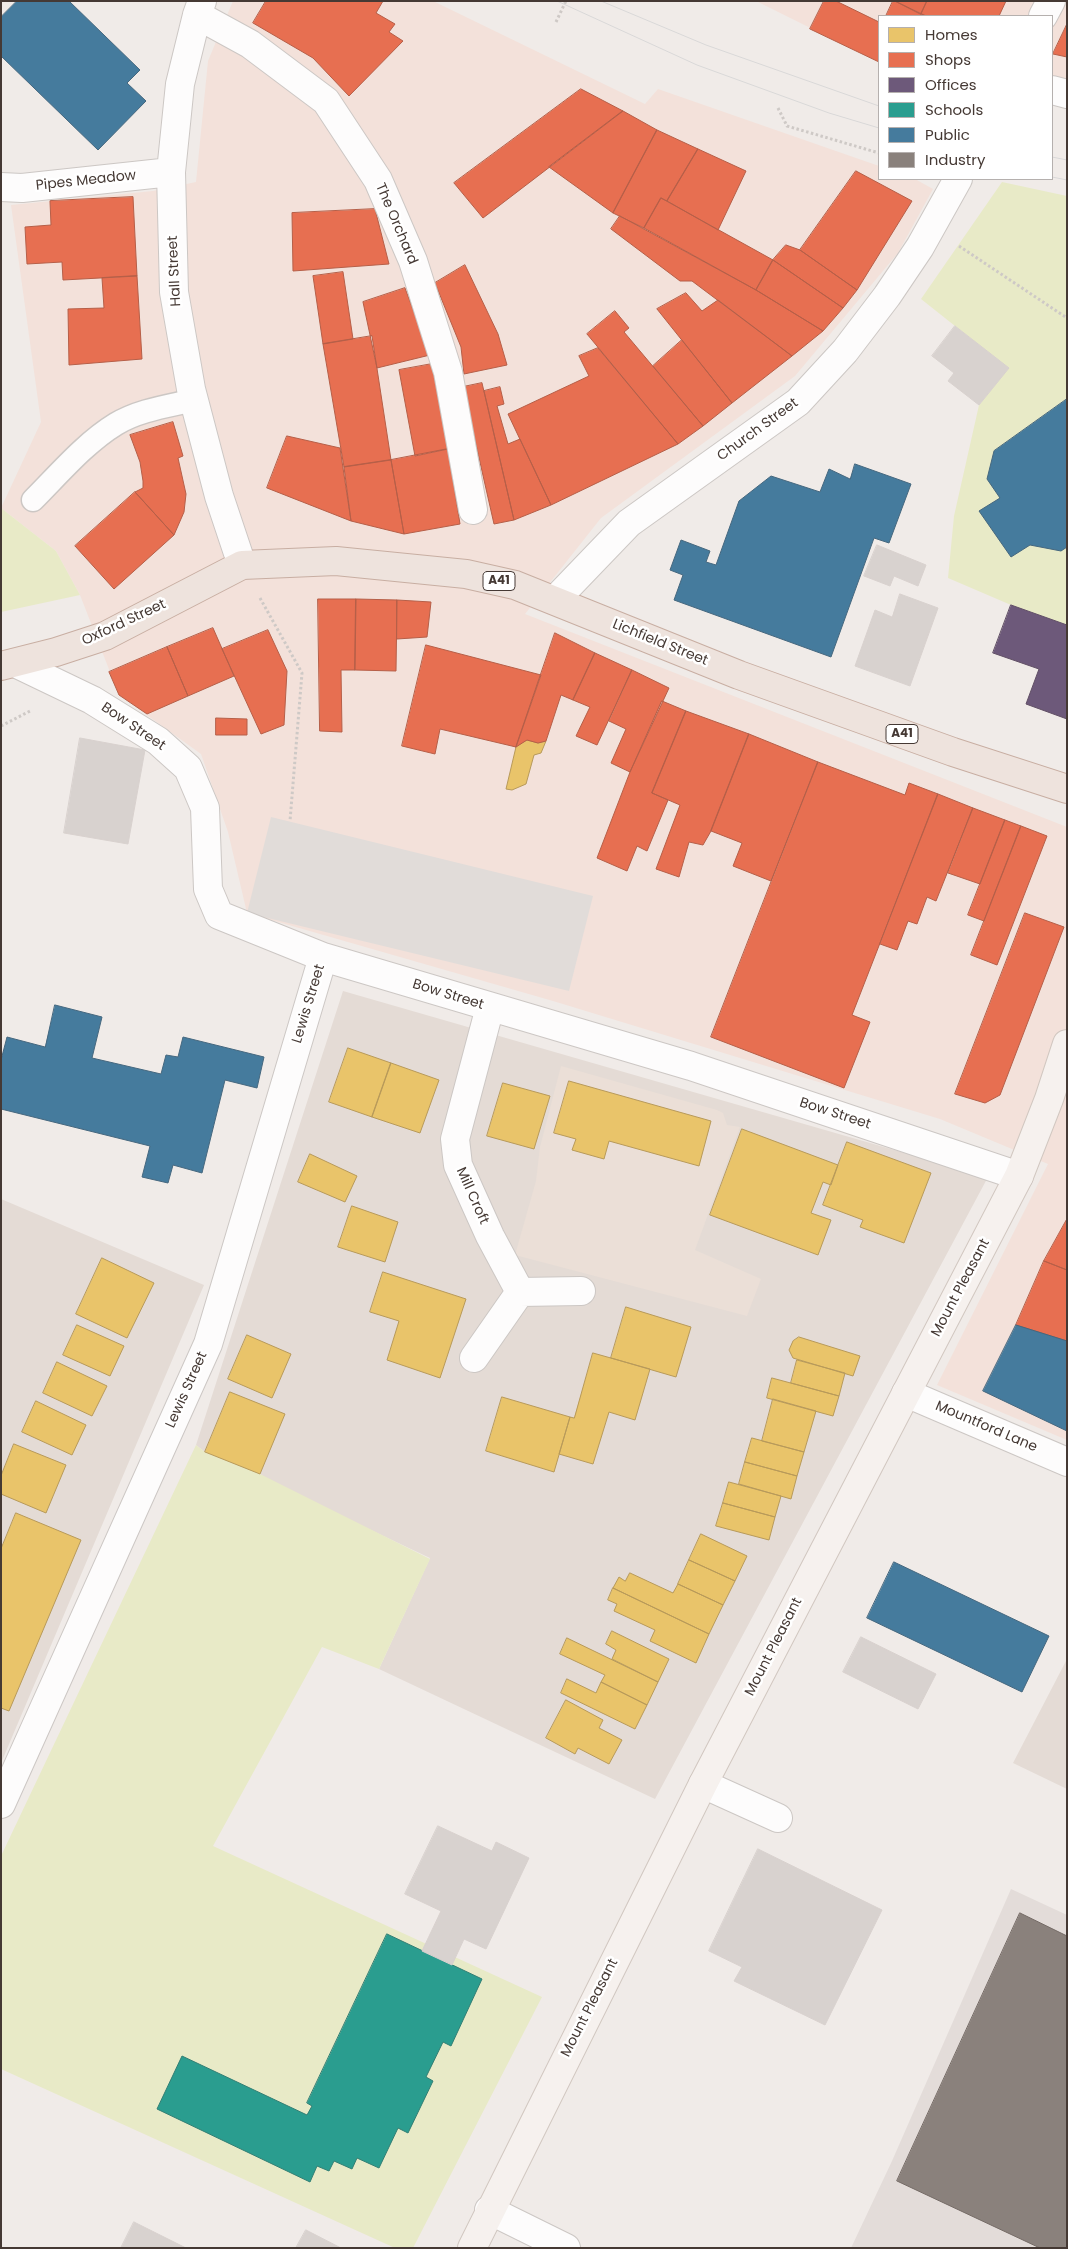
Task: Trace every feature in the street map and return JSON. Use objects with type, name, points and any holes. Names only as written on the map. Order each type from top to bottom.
[{"type":"highway","name":"Lichfield Street","points":[[242,565],[336,561],[466,574],[515,585],[740,676],[953,752],[1067,789]]},
{"type":"highway","name":"Oxford Street","points":[[8,665],[105,636],[242,565]]},
{"type":"main road","name":"Mount Pleasant","points":[[472,2248],[488,2210],[703,1784],[1019,1176],[1049,1099],[1067,1044]]},
{"type":"street","name":"Hall Street","points":[[199,8],[180,84],[171,172],[174,292],[194,400],[219,496],[242,565]]},
{"type":"street","name":"The Orchard","points":[[199,8],[326,101],[378,180],[413,261],[448,372],[473,510]]},
{"type":"street","points":[[1053,90],[1067,94]]},
{"type":"street","name":"Pipes Meadow","points":[[1,187],[22,188],[171,172]]},
{"type":"street","name":"Church Street","points":[[555,600],[629,523],[798,402],[845,351],[887,296],[932,228],[955,184]]},
{"type":"street","name":"Bow Street","points":[[8,665],[92,700],[158,742],[188,768],[205,808],[208,889],[219,915],[323,958],[691,1066],[1019,1176]]},
{"type":"street","name":"Lewis Street","points":[[1,1804],[208,1344],[323,958]]},
{"type":"street","name":"Mill Croft","points":[[490,1007],[454,1139],[458,1165],[490,1236],[520,1292]]},
{"type":"street","points":[[474,1358],[520,1292],[581,1291]]},
{"type":"street","name":"Mountford Lane","points":[[906,1393],[1067,1462]]},
{"type":"street","points":[[703,1784],[778,1818]]},
{"type":"street","points":[[488,2210],[566,2248]]},
{"type":"lane","points":[[33,500],[85,449],[117,424],[140,414],[194,400]]},
{"type":"path","points":[[556,22],[566,1]]},
{"type":"path","points":[[778,108],[787,126],[878,153]]},
{"type":"path","points":[[932,228],[1067,318]]},
{"type":"path","points":[[242,565],[302,673],[290,821]]},
{"type":"shaded area","points":[[233,1],[433,1],[645,104],[658,89],[878,166],[878,180],[917,180],[933,189],[898,253],[795,376],[601,518],[525,614],[1067,827],[1067,1440],[937,1385],[1048,1164],[940,1119],[553,1001],[247,913],[228,832],[201,754],[119,695],[80,595],[56,551],[1,508],[41,422],[11,205],[153,191],[196,182],[208,61]]},
{"type":"shaded area","points":[[756,1],[1067,1],[1067,81],[1053,78],[1053,15],[878,15],[878,62]]},
{"type":"shaded area","points":[[271,817],[593,896],[569,991],[247,913]]},
{"type":"shaded area","points":[[343,991],[988,1177],[655,1799],[379,1669],[430,1558],[205,1452],[196,1445]]},
{"type":"shaded area","points":[[561,1066],[717,1110],[723,1113],[727,1125],[740,1127],[695,1250],[761,1279],[747,1316],[515,1255],[536,1181],[540,1147]]},
{"type":"shaded area","points":[[1,1199],[204,1285],[1,1763]]},
{"type":"shaded area","points":[[1067,1659],[1067,1789],[1013,1763]]},
{"type":"shaded area","points":[[1011,1889],[1067,1915],[1067,2248],[851,2248],[892,2161]]},
{"type":"green space","points":[[1002,182],[1067,196],[1067,625],[1011,605],[948,578],[954,516],[979,405],[1008,368],[921,299]]},
{"type":"green space","points":[[1,508],[56,551],[80,595],[1,612]]},
{"type":"green space","points":[[196,1445],[205,1452],[260,1474],[430,1559],[379,1669],[322,1647],[213,1846],[542,1997],[413,2248],[395,2248],[1,2069],[1,1856]]},
{"type":"building: Homes","points":[[527,740],[538,743],[546,741],[541,753],[534,755],[526,784],[512,790],[506,789],[516,747]]},
{"type":"building: Homes","points":[[348,1048],[391,1063],[372,1117],[329,1102]]},
{"type":"building: Homes","points":[[391,1063],[439,1080],[420,1133],[372,1117]]},
{"type":"building: Homes","points":[[569,1081],[711,1121],[699,1166],[609,1141],[604,1159],[572,1150],[576,1139],[554,1133]]},
{"type":"building: Homes","points":[[503,1083],[550,1096],[534,1149],[487,1136]]},
{"type":"building: Homes","points":[[742,1129],[838,1165],[831,1185],[823,1182],[811,1213],[831,1220],[818,1255],[710,1215]]},
{"type":"building: Homes","points":[[847,1142],[931,1173],[904,1243],[860,1227],[863,1220],[823,1205]]},
{"type":"building: Homes","points":[[310,1154],[357,1176],[345,1202],[298,1182]]},
{"type":"building: Homes","points":[[352,1206],[398,1222],[385,1262],[338,1247]]},
{"type":"building: Homes","points":[[102,1258],[154,1283],[127,1338],[76,1314]]},
{"type":"building: Homes","points":[[383,1272],[466,1299],[440,1378],[387,1360],[399,1321],[370,1312]]},
{"type":"building: Homes","points":[[626,1307],[691,1327],[676,1377],[611,1358]]},
{"type":"building: Homes","points":[[77,1325],[124,1346],[110,1376],[63,1355]]},
{"type":"building: Homes","points":[[247,1335],[291,1354],[272,1398],[228,1379]]},
{"type":"building: Homes","points":[[799,1337],[860,1356],[853,1376],[793,1358],[789,1350],[793,1341]]},
{"type":"building: Homes","points":[[593,1353],[650,1369],[635,1420],[609,1412],[593,1464],[559,1454],[570,1417],[574,1418]]},
{"type":"building: Homes","points":[[797,1360],[845,1373],[839,1396],[791,1383]]},
{"type":"building: Homes","points":[[57,1362],[107,1386],[92,1416],[43,1393]]},
{"type":"building: Homes","points":[[772,1378],[839,1396],[833,1416],[767,1398]]},
{"type":"building: Homes","points":[[230,1392],[285,1414],[260,1474],[205,1452]]},
{"type":"building: Homes","points":[[502,1397],[570,1417],[554,1472],[486,1451]]},
{"type":"building: Homes","points":[[773,1399],[816,1411],[804,1452],[762,1441]]},
{"type":"building: Homes","points":[[36,1401],[86,1425],[72,1455],[22,1432]]},
{"type":"building: Homes","points":[[752,1438],[804,1452],[797,1476],[745,1462]]},
{"type":"building: Homes","points":[[14,1444],[66,1465],[46,1513],[1,1494],[1,1476]]},
{"type":"building: Homes","points":[[745,1462],[797,1476],[791,1499],[739,1484]]},
{"type":"building: Homes","points":[[729,1482],[781,1496],[775,1517],[723,1503]]},
{"type":"building: Homes","points":[[723,1503],[775,1517],[769,1540],[716,1526]]},
{"type":"building: Homes","points":[[16,1513],[81,1540],[9,1711],[1,1708],[1,1549]]},
{"type":"building: Homes","points":[[701,1534],[747,1556],[735,1581],[689,1560]]},
{"type":"building: Homes","points":[[689,1560],[735,1581],[723,1605],[678,1584]]},
{"type":"building: Homes","points":[[630,1573],[673,1593],[678,1584],[723,1605],[709,1634],[613,1588],[619,1577],[625,1581]]},
{"type":"building: Homes","points":[[613,1588],[709,1634],[696,1663],[650,1641],[655,1630],[614,1611],[617,1604],[608,1600]]},
{"type":"building: Homes","points":[[612,1631],[669,1659],[658,1682],[612,1659],[616,1650],[606,1644]]},
{"type":"building: Homes","points":[[567,1638],[658,1682],[647,1705],[601,1682],[605,1675],[560,1654]]},
{"type":"building: Homes","points":[[567,1679],[596,1693],[601,1682],[647,1705],[635,1729],[561,1693]]},
{"type":"building: Homes","points":[[566,1700],[603,1720],[599,1728],[622,1740],[609,1764],[578,1748],[575,1754],[546,1738]]},
{"type":"building: Shops","points":[[266,1],[383,1],[376,13],[395,24],[389,32],[403,41],[349,96],[313,58],[253,23]]},
{"type":"building: Shops","points":[[824,1],[836,1],[878,22],[878,62],[810,29]]},
{"type":"building: Shops","points":[[893,1],[895,1],[924,15],[886,15]]},
{"type":"building: Shops","points":[[895,1],[927,1],[921,14]]},
{"type":"building: Shops","points":[[927,1],[1006,1],[999,15],[921,14]]},
{"type":"building: Shops","points":[[1067,24],[1067,57],[1053,54]]},
{"type":"building: Shops","points":[[581,89],[623,111],[483,218],[454,183]]},
{"type":"building: Shops","points":[[623,111],[657,130],[613,213],[549,167]]},
{"type":"building: Shops","points":[[657,130],[698,149],[667,201],[661,198],[644,228],[613,213]]},
{"type":"building: Shops","points":[[698,149],[746,171],[718,230],[667,201]]},
{"type":"building: Shops","points":[[856,171],[912,201],[857,290],[800,250]]},
{"type":"building: Shops","points":[[133,197],[137,276],[63,280],[62,262],[27,264],[25,227],[51,225],[50,201]]},
{"type":"building: Shops","points":[[661,198],[773,260],[756,290],[644,228]]},
{"type":"building: Shops","points":[[375,209],[389,264],[293,271],[292,213]]},
{"type":"building: Shops","points":[[620,216],[756,290],[823,331],[792,356],[692,281],[680,281],[611,229]]},
{"type":"building: Shops","points":[[786,245],[800,250],[857,290],[843,308],[773,260]]},
{"type":"building: Shops","points":[[773,260],[843,308],[823,331],[756,290]]},
{"type":"building: Shops","points":[[465,265],[498,334],[507,365],[464,374],[461,347],[435,283]]},
{"type":"building: Shops","points":[[343,272],[353,339],[323,344],[313,276]]},
{"type":"building: Shops","points":[[137,276],[142,359],[69,365],[68,309],[104,308],[102,278]]},
{"type":"building: Shops","points":[[405,288],[430,355],[377,368],[363,302]]},
{"type":"building: Shops","points":[[686,293],[702,311],[718,300],[792,356],[732,403],[657,309]]},
{"type":"building: Shops","points":[[615,311],[629,328],[624,332],[703,426],[678,444],[587,334]]},
{"type":"building: Shops","points":[[372,336],[391,460],[344,467],[323,344]]},
{"type":"building: Shops","points":[[682,340],[732,403],[703,426],[653,366]]},
{"type":"building: Shops","points":[[598,348],[678,444],[551,505],[508,414],[589,376],[579,356]]},
{"type":"building: Shops","points":[[432,364],[448,449],[415,456],[399,370]]},
{"type":"building: Shops","points":[[482,383],[514,520],[494,524],[463,387]]},
{"type":"building: Shops","points":[[500,387],[504,404],[497,406],[508,444],[520,439],[551,505],[514,520],[484,391]]},
{"type":"building: Shops","points":[[173,422],[183,456],[178,458],[186,494],[184,512],[174,535],[135,492],[143,488],[143,481],[140,462],[130,435]]},
{"type":"building: Shops","points":[[287,436],[340,448],[351,521],[267,488]]},
{"type":"building: Shops","points":[[448,449],[460,524],[404,534],[391,460]]},
{"type":"building: Shops","points":[[391,460],[404,534],[351,521],[344,467]]},
{"type":"building: Shops","points":[[135,492],[174,535],[114,589],[75,546]]},
{"type":"building: Shops","points":[[318,599],[356,599],[355,670],[341,670],[342,732],[320,731]]},
{"type":"building: Shops","points":[[356,599],[397,600],[396,671],[355,670]]},
{"type":"building: Shops","points":[[397,600],[431,602],[427,637],[397,639]]},
{"type":"building: Shops","points":[[213,628],[234,676],[188,696],[167,647]]},
{"type":"building: Shops","points":[[268,630],[287,671],[284,725],[261,734],[222,649]]},
{"type":"building: Shops","points":[[555,633],[595,653],[573,700],[561,695],[546,741],[538,743],[527,740],[516,747]]},
{"type":"building: Shops","points":[[426,645],[541,675],[516,747],[440,729],[435,754],[402,746]]},
{"type":"building: Shops","points":[[167,647],[188,696],[147,714],[119,695],[109,672]]},
{"type":"building: Shops","points":[[595,653],[632,670],[597,745],[576,736],[590,707],[573,700]]},
{"type":"building: Shops","points":[[632,670],[669,688],[630,772],[611,763],[626,729],[609,721]]},
{"type":"building: Shops","points":[[662,701],[686,711],[652,793],[668,800],[647,851],[637,846],[627,871],[597,858],[630,772]]},
{"type":"building: Shops","points":[[686,711],[749,734],[711,831],[703,845],[689,842],[679,877],[656,869],[680,805],[652,793]]},
{"type":"building: Shops","points":[[216,718],[247,719],[247,735],[216,735]]},
{"type":"building: Shops","points":[[749,734],[818,762],[771,881],[733,866],[742,843],[711,831]]},
{"type":"building: Shops","points":[[818,762],[905,795],[909,783],[938,794],[852,1015],[870,1022],[844,1088],[711,1037]]},
{"type":"building: Shops","points":[[938,794],[973,808],[936,901],[927,897],[917,924],[908,921],[897,950],[880,944]]},
{"type":"building: Shops","points":[[973,808],[1005,820],[980,884],[948,873]]},
{"type":"building: Shops","points":[[1005,820],[1021,826],[984,921],[968,915]]},
{"type":"building: Shops","points":[[1021,826],[1047,836],[997,965],[971,955]]},
{"type":"building: Shops","points":[[1025,913],[1064,927],[1000,1095],[985,1103],[955,1094]]},
{"type":"building: Shops","points":[[1067,1219],[1067,1270],[1044,1261]]},
{"type":"building: Shops","points":[[1044,1261],[1067,1270],[1067,1341],[1016,1325]]},
{"type":"building: Offices","points":[[1011,605],[1067,625],[1067,719],[1026,704],[1039,669],[993,653]]},
{"type":"building: Schools","points":[[387,1934],[482,1979],[451,2046],[443,2042],[426,2077],[433,2081],[408,2133],[398,2128],[379,2168],[357,2158],[352,2169],[334,2161],[329,2171],[317,2166],[310,2182],[157,2109],[182,2056],[307,2115],[312,2106],[307,2103]]},
{"type":"building: Public","points":[[17,1],[69,1],[140,70],[127,83],[146,101],[98,150],[1,56],[1,17]]},
{"type":"building: Public","points":[[1067,399],[1067,547],[1061,551],[1030,545],[1011,557],[979,511],[1000,498],[987,479],[994,451]]},
{"type":"building: Public","points":[[855,464],[911,484],[889,543],[874,538],[831,657],[674,600],[683,575],[670,570],[681,540],[710,551],[706,562],[716,565],[739,501],[771,476],[820,492],[829,469],[850,479]]},
{"type":"building: Public","points":[[55,1005],[102,1017],[92,1058],[161,1074],[166,1055],[178,1057],[183,1037],[264,1057],[257,1088],[225,1080],[202,1173],[173,1165],[168,1183],[142,1177],[150,1146],[1,1109],[1,1060],[7,1037],[45,1047]]},
{"type":"building: Public","points":[[1016,1325],[1067,1341],[1067,1431],[983,1391]]},
{"type":"building: Public","points":[[894,1562],[1049,1636],[1022,1692],[867,1618]]},
{"type":"building: Industry","points":[[1020,1913],[1067,1936],[1067,2248],[1040,2248],[897,2181]]},
{"type":"building: Other","points":[[955,326],[1009,368],[979,405],[948,381],[954,373],[932,356]]},
{"type":"building: Other","points":[[877,545],[926,565],[918,586],[894,576],[890,586],[864,576]]},
{"type":"building: Other","points":[[900,594],[938,608],[910,686],[855,666],[875,610],[892,617]]},
{"type":"building: Other","points":[[80,738],[145,750],[128,844],[64,833]]},
{"type":"building: Other","points":[[861,1637],[936,1674],[918,1709],[843,1672]]},
{"type":"building: Other","points":[[438,1826],[492,1851],[496,1842],[529,1858],[486,1949],[464,1939],[452,1965],[422,1951],[441,1911],[405,1894]]},
{"type":"building: Other","points":[[758,1849],[882,1910],[825,2025],[734,1981],[742,1967],[709,1951]]},
{"type":"building: Other","points":[[134,2222],[186,2248],[121,2248]]},
{"type":"building: Other","points":[[306,2230],[341,2248],[296,2248]]},
{"type":"tram line","points":[[557,1],[697,65],[829,113],[878,128]]},
{"type":"tram line","points":[[601,1],[706,45],[878,106]]},
{"type":"tram line","points":[[1053,157],[1067,160]]},
{"type":"tram line","points":[[1053,177],[1067,180]]}]
